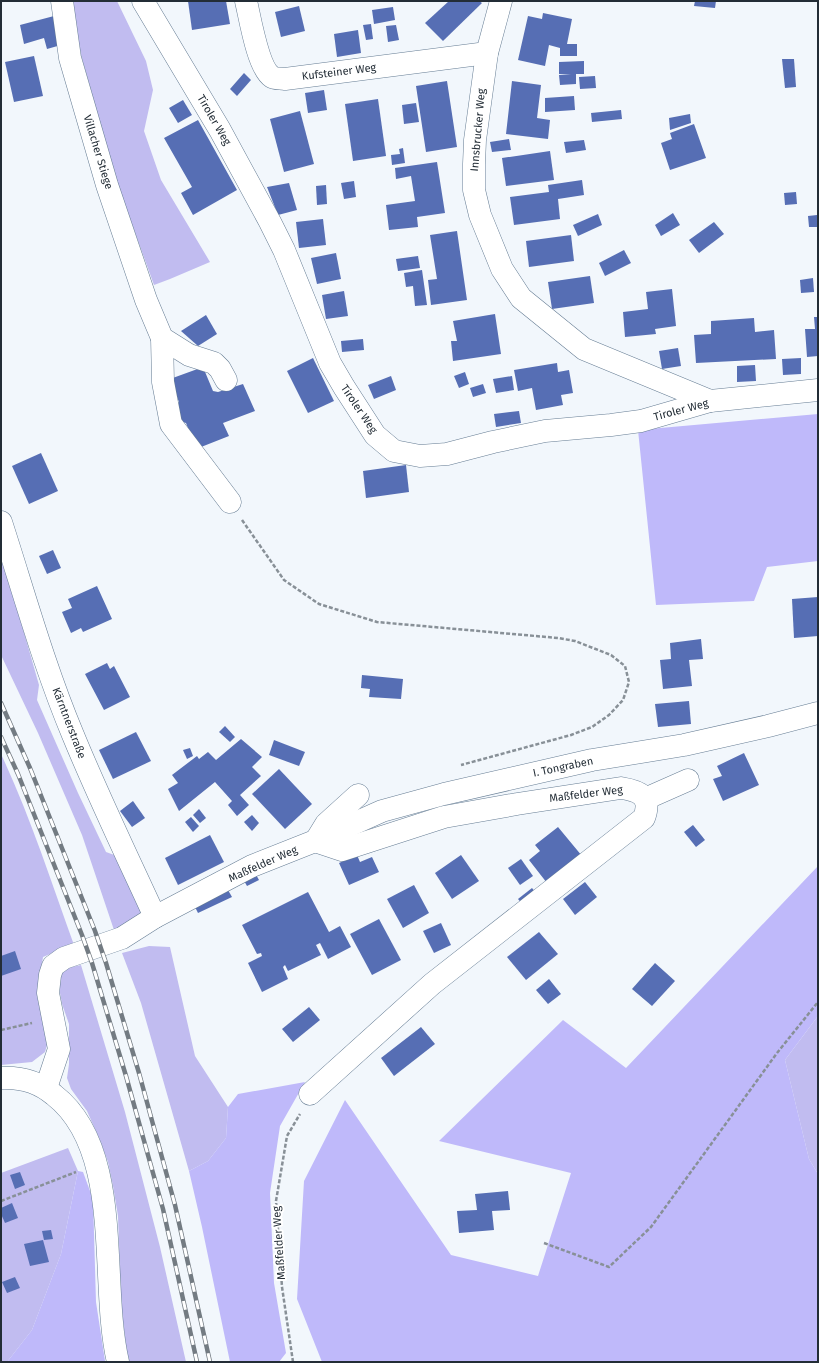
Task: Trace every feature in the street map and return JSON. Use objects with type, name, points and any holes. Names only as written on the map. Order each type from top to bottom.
[{"type":"street","name":"Villacher Stiege","points":[[62,1],[70,58],[107,185],[146,300],[162,338]]},
{"type":"street","name":"Tiroler Weg","points":[[143,1],[220,130],[270,222],[284,250],[330,363],[375,435],[394,451],[420,456],[447,454],[545,431],[611,426],[641,421],[710,401],[818,390]]},
{"type":"street","name":"Kufsteiner Weg","points":[[246,1],[257,49],[264,69],[273,77],[285,79],[487,53]]},
{"type":"street","name":"Innsbrucker Weg","points":[[501,1],[487,53],[475,140],[474,190],[480,215],[502,269],[521,298],[584,349],[710,401]]},
{"type":"street","points":[[162,338],[189,355],[214,363],[220,369],[226,380]]},
{"type":"street","points":[[162,338],[163,382],[171,424],[230,502]]},
{"type":"street","name":"Kärntnerstraße","points":[[1,522],[48,668],[72,734],[155,917]]},
{"type":"street","name":"I. Tongraben","points":[[315,841],[382,811],[444,794],[592,760],[684,745],[818,713]]},
{"type":"street","points":[[310,1094],[432,984],[644,818],[648,808],[645,799],[688,780]]},
{"type":"street","name":"Maßfelder Weg","points":[[46,1088],[59,1049],[48,993],[50,975],[53,966],[64,958],[122,938],[155,917],[252,866],[315,841],[342,850],[444,817],[517,804],[621,788],[636,790],[645,799]]},
{"type":"street","points":[[315,841],[326,824],[358,795]]},
{"type":"street","points":[[1,1078],[13,1077],[30,1080],[46,1088],[65,1103],[85,1131],[101,1178],[105,1202],[111,1320],[118,1362]]},
{"type":"path","points":[[230,502],[284,580],[319,604],[377,622],[569,640],[611,655],[625,666],[629,682],[623,700],[609,715],[592,727],[571,735],[458,766]]},
{"type":"path","points":[[544,1243],[609,1267],[651,1227],[777,1053],[818,1002]]},
{"type":"path","points":[[1,1030],[53,1019]]},
{"type":"path","name":"Maßfelder Weg","points":[[292,1362],[282,1287],[276,1201],[287,1136],[310,1094]]},
{"type":"path","points":[[1,1202],[78,1171]]},
{"type":"shaded area","points":[[71,1],[117,1],[146,61],[153,90],[144,131],[161,180],[210,262],[154,285],[117,183],[81,55]]},
{"type":"shaded area","points":[[818,414],[818,561],[767,567],[754,601],[656,605],[638,430]]},
{"type":"shaded area","points":[[1,552],[39,685],[37,700],[106,852],[117,856],[143,913],[115,933],[82,835],[38,733],[1,655]]},
{"type":"shaded area","points":[[1,754],[31,825],[74,945],[43,957],[37,995],[46,1034],[47,1045],[45,1052],[32,1062],[1,1065]]},
{"type":"shaded area","points":[[818,866],[818,1016],[785,1060],[809,1159],[818,1174],[818,1362],[322,1362],[297,1299],[304,1181],[345,1100],[451,1255],[538,1276],[571,1173],[439,1141],[563,1020],[626,1068]]},
{"type":"shaded area","points":[[149,946],[170,947],[195,1056],[228,1107],[226,1138],[208,1161],[189,1171],[141,1003],[122,953]]},
{"type":"shaded area","points":[[81,965],[125,1112],[160,1247],[186,1362],[128,1362],[121,1305],[118,1216],[108,1162],[87,1111],[71,1089],[67,1078],[69,1064],[69,1024],[62,1004],[58,982],[62,973],[67,968]]},
{"type":"shaded area","points":[[818,1016],[818,1174],[809,1159],[785,1060]]},
{"type":"shaded area","points":[[305,1082],[280,1126],[270,1193],[274,1283],[286,1353],[279,1362],[230,1362],[189,1171],[208,1161],[226,1138],[228,1107],[238,1094]]},
{"type":"shaded area","points":[[68,1148],[78,1171],[61,1254],[32,1330],[7,1362],[1,1362],[1,1173]]},
{"type":"shaded area","points":[[78,1171],[83,1172],[93,1199],[96,1302],[105,1361],[7,1362],[32,1330],[61,1254]]},
{"type":"building","points":[[188,1],[226,1],[230,24],[192,30]]},
{"type":"building","points":[[449,1],[479,1],[482,3],[443,41],[425,23]]},
{"type":"building","points":[[695,1],[716,1],[715,8],[694,6]]},
{"type":"building","points":[[299,6],[305,31],[281,37],[275,12]]},
{"type":"building","points":[[393,7],[395,20],[374,24],[372,10]]},
{"type":"building","points":[[543,13],[572,19],[567,44],[577,44],[577,56],[560,56],[560,48],[549,45],[545,66],[518,60],[528,16],[542,19]]},
{"type":"building","points":[[54,16],[61,45],[47,49],[44,38],[24,44],[20,25]]},
{"type":"building","points":[[371,24],[373,39],[366,40],[363,25]]},
{"type":"building","points":[[396,25],[399,40],[388,42],[386,26]]},
{"type":"building","points":[[358,30],[361,53],[337,57],[334,34]]},
{"type":"building","points":[[34,56],[43,96],[14,102],[5,62]]},
{"type":"building","points":[[782,59],[794,59],[796,87],[785,88]]},
{"type":"building","points":[[584,61],[584,74],[576,74],[576,84],[560,85],[559,75],[571,75],[559,74],[559,62]]},
{"type":"building","points":[[244,73],[251,80],[237,96],[230,89]]},
{"type":"building","points":[[595,76],[596,88],[580,89],[579,77]]},
{"type":"building","points":[[447,81],[457,147],[426,152],[416,86]]},
{"type":"building","points":[[512,81],[541,85],[537,118],[550,120],[548,139],[506,134]]},
{"type":"building","points":[[324,90],[327,110],[308,113],[305,93]]},
{"type":"building","points":[[574,96],[575,110],[545,112],[545,98]]},
{"type":"building","points":[[378,99],[386,156],[353,161],[345,104]]},
{"type":"building","points":[[183,100],[192,115],[178,123],[169,108]]},
{"type":"building","points":[[416,103],[419,122],[404,124],[402,105]]},
{"type":"building","points":[[621,110],[622,119],[592,122],[591,113]]},
{"type":"building","points":[[300,111],[314,164],[284,172],[270,119]]},
{"type":"building","points":[[690,114],[691,123],[670,130],[669,118]]},
{"type":"building","points":[[198,120],[237,190],[193,215],[181,193],[192,187],[164,138]]},
{"type":"building","points":[[694,124],[706,158],[670,170],[661,143],[672,139],[670,133]]},
{"type":"building","points":[[509,139],[511,150],[492,152],[490,142]]},
{"type":"building","points":[[584,140],[586,150],[566,153],[564,142]]},
{"type":"building","points":[[403,148],[405,163],[392,165],[391,155],[400,154],[399,149]]},
{"type":"building","points":[[550,151],[554,180],[506,186],[502,158]]},
{"type":"building","points":[[437,162],[445,213],[417,217],[418,227],[389,230],[386,205],[415,201],[411,176],[396,179],[395,168]]},
{"type":"building","points":[[582,180],[584,195],[558,199],[560,219],[514,225],[510,197],[549,192],[548,185]]},
{"type":"building","points":[[354,181],[356,197],[344,199],[341,183]]},
{"type":"building","points":[[289,183],[297,210],[278,215],[267,187]]},
{"type":"building","points":[[326,185],[327,204],[317,205],[316,186]]},
{"type":"building","points":[[796,192],[797,204],[785,205],[784,193]]},
{"type":"building","points":[[673,213],[680,225],[661,236],[655,225]]},
{"type":"building","points":[[598,214],[602,225],[578,236],[573,225]]},
{"type":"building","points":[[817,215],[818,227],[809,227],[808,216]]},
{"type":"building","points":[[323,219],[326,245],[299,248],[296,222]]},
{"type":"building","points":[[714,222],[724,234],[699,253],[689,240]]},
{"type":"building","points":[[457,231],[467,300],[431,305],[428,280],[437,279],[430,235]]},
{"type":"building","points":[[571,235],[574,261],[529,267],[526,241]]},
{"type":"building","points":[[624,250],[631,263],[605,276],[599,263]]},
{"type":"building","points":[[336,253],[341,279],[317,284],[311,258]]},
{"type":"building","points":[[418,256],[420,268],[398,271],[396,259]]},
{"type":"building","points":[[422,270],[427,305],[415,306],[413,286],[406,287],[404,273]]},
{"type":"building","points":[[590,276],[594,303],[552,309],[548,282]]},
{"type":"building","points":[[813,278],[814,292],[801,293],[800,280]]},
{"type":"building","points":[[672,289],[676,326],[655,329],[656,334],[625,337],[623,312],[648,309],[646,292]]},
{"type":"building","points":[[344,291],[348,316],[326,319],[322,295]]},
{"type":"building","points":[[495,314],[501,354],[453,361],[451,341],[457,341],[453,321]]},
{"type":"building","points":[[206,315],[217,334],[198,346],[181,331]]},
{"type":"building","points":[[814,317],[818,317],[818,356],[807,357],[805,329],[815,329]]},
{"type":"building","points":[[754,318],[755,332],[774,330],[776,359],[696,363],[694,335],[711,334],[711,321]]},
{"type":"building","points":[[363,339],[364,350],[342,352],[341,341]]},
{"type":"building","points":[[678,348],[681,366],[662,369],[659,351]]},
{"type":"building","points":[[313,358],[334,401],[308,413],[287,371]]},
{"type":"building","points":[[801,358],[801,374],[783,375],[782,359]]},
{"type":"building","points":[[557,363],[558,372],[569,370],[573,393],[561,395],[563,405],[536,410],[532,388],[518,391],[514,370]]},
{"type":"building","points":[[755,365],[756,381],[737,382],[737,366]]},
{"type":"building","points":[[203,367],[213,391],[218,392],[243,384],[255,411],[223,423],[229,436],[196,449],[186,423],[179,421],[177,404],[179,402],[170,379]]},
{"type":"building","points":[[465,372],[469,384],[459,388],[454,376]]},
{"type":"building","points":[[391,376],[396,390],[374,399],[368,385]]},
{"type":"building","points":[[512,376],[514,390],[496,393],[493,379]]},
{"type":"building","points":[[483,384],[486,393],[473,397],[470,388]]},
{"type":"building","points":[[519,411],[521,423],[496,427],[494,414]]},
{"type":"building","points":[[41,453],[58,491],[29,504],[12,466]]},
{"type":"building","points":[[406,465],[409,492],[366,498],[363,471]]},
{"type":"building","points":[[53,550],[61,568],[47,574],[39,556]]},
{"type":"building","points":[[97,586],[112,619],[83,632],[81,628],[71,633],[62,612],[72,608],[68,599]]},
{"type":"building","points":[[818,597],[818,636],[794,638],[792,599]]},
{"type":"building","points":[[701,639],[703,659],[689,660],[692,686],[663,689],[660,660],[671,659],[670,643]]},
{"type":"building","points":[[107,663],[110,669],[114,666],[130,697],[104,710],[85,674]]},
{"type":"building","points":[[362,675],[403,679],[401,699],[369,697],[370,689],[361,688]]},
{"type":"building","points":[[689,701],[691,724],[658,727],[655,704]]},
{"type":"building","points":[[225,726],[235,737],[230,742],[219,732]]},
{"type":"building","points":[[136,732],[151,761],[113,779],[99,750]]},
{"type":"building","points":[[241,739],[262,757],[252,767],[261,776],[240,795],[249,805],[237,816],[228,805],[232,801],[215,782],[179,811],[168,789],[178,783],[172,775],[197,756],[199,759],[208,752],[216,760]]},
{"type":"building","points":[[274,740],[305,752],[299,766],[269,755]]},
{"type":"building","points":[[190,748],[193,756],[187,759],[183,750]]},
{"type":"building","points":[[744,753],[759,785],[723,801],[713,779],[722,776],[717,766]]},
{"type":"building","points":[[279,769],[312,804],[285,829],[252,794]]},
{"type":"building","points":[[133,801],[145,818],[132,827],[120,811]]},
{"type":"building","points":[[199,809],[206,818],[200,823],[193,815]]},
{"type":"building","points":[[252,815],[259,823],[252,831],[244,822]]},
{"type":"building","points":[[191,817],[199,826],[193,832],[185,822]]},
{"type":"building","points":[[693,825],[705,840],[696,847],[684,832]]},
{"type":"building","points":[[558,827],[582,856],[547,883],[529,860],[540,851],[535,845]]},
{"type":"building","points":[[210,835],[224,862],[178,885],[165,858]]},
{"type":"building","points":[[357,855],[360,862],[372,857],[379,872],[349,885],[339,863]]},
{"type":"building","points":[[461,855],[479,881],[452,899],[435,873]]},
{"type":"building","points":[[521,859],[533,876],[520,885],[508,868]]},
{"type":"building","points":[[254,871],[259,880],[247,886],[242,877]]},
{"type":"building","points":[[585,882],[597,897],[575,915],[563,899]]},
{"type":"building","points":[[414,885],[429,913],[403,928],[387,899]]},
{"type":"building","points":[[532,888],[537,894],[523,905],[518,899]]},
{"type":"building","points":[[228,890],[232,897],[198,913],[194,905]]},
{"type":"building","points":[[308,892],[329,932],[340,926],[351,947],[328,959],[320,943],[316,945],[321,955],[288,971],[285,965],[283,967],[288,979],[262,992],[248,963],[262,956],[261,953],[257,954],[242,925]]},
{"type":"building","points":[[379,919],[401,960],[372,975],[350,934]]},
{"type":"building","points":[[441,923],[451,945],[434,953],[423,931]]},
{"type":"building","points":[[539,932],[558,954],[526,980],[507,957]]},
{"type":"building","points":[[15,951],[21,969],[1,976],[1,956]]},
{"type":"building","points":[[655,963],[675,981],[652,1006],[632,989]]},
{"type":"building","points":[[549,979],[561,994],[548,1004],[536,990]]},
{"type":"building","points":[[309,1007],[320,1020],[293,1042],[282,1029]]},
{"type":"building","points":[[421,1027],[435,1044],[394,1076],[381,1058]]},
{"type":"building","points":[[20,1172],[25,1185],[15,1189],[10,1175]]},
{"type":"building","points":[[508,1191],[510,1210],[492,1211],[494,1230],[459,1233],[457,1211],[477,1210],[475,1194]]},
{"type":"building","points":[[12,1203],[18,1218],[5,1223],[1,1214],[1,1208]]},
{"type":"building","points":[[51,1230],[53,1239],[44,1240],[42,1231]]},
{"type":"building","points":[[43,1240],[49,1262],[30,1266],[24,1244]]},
{"type":"building","points":[[15,1277],[20,1288],[7,1293],[2,1282]]},
{"type":"railway","points":[[1,703],[30,768],[95,931],[106,963],[139,1073],[175,1205],[210,1362]]},
{"type":"railway","points":[[1,737],[18,774],[92,963],[126,1076],[163,1209],[197,1362]]}]
